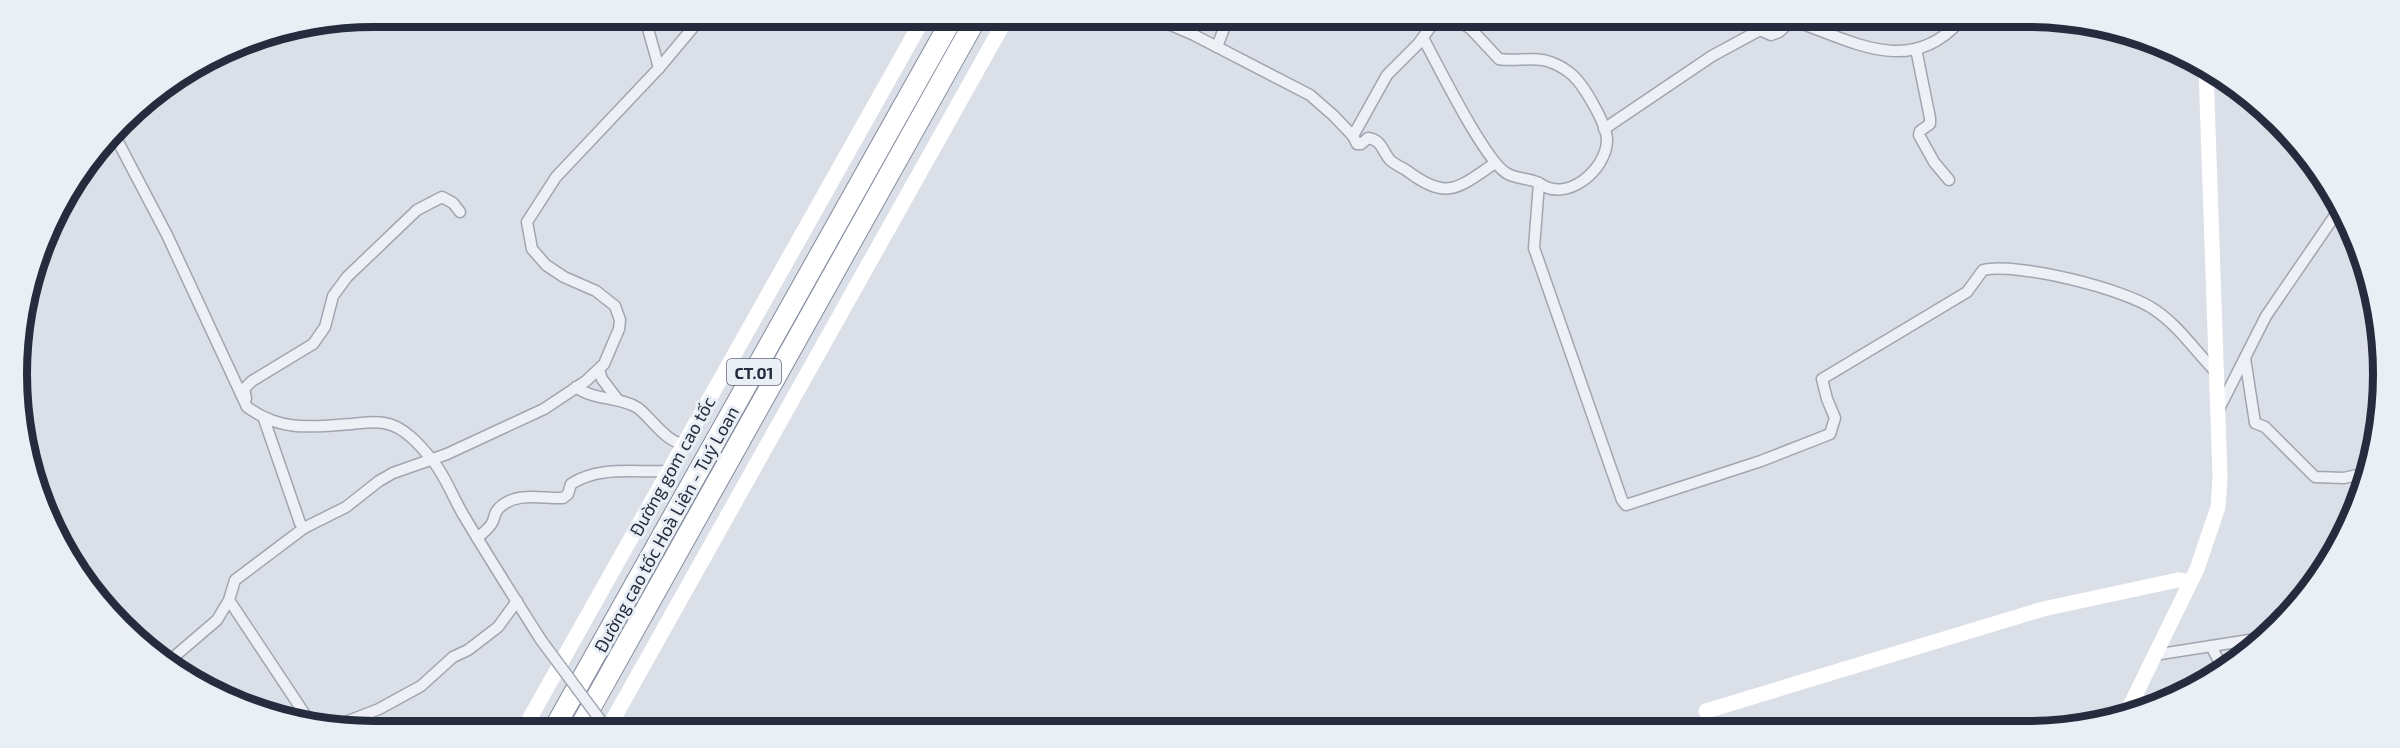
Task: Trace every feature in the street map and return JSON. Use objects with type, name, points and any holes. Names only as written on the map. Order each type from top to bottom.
[{"type":"highway","name":"Đường cao tốc Hoà Liên - Tuý Loan","points":[[558,721],[948,27]]},
{"type":"highway","name":"Đường cao tốc Hoà Liên - Tuý Loan","points":[[583,721],[972,27]]},
{"type":"main road","name":"Đường gom cao tốc","points":[[528,721],[919,27]]},
{"type":"main road","points":[[612,721],[1002,27]]},
{"type":"main road","points":[[2130,705],[2190,582],[2218,507],[2220,477],[2206,77]]},
{"type":"main road","points":[[1706,711],[2043,609],[2178,580],[2190,582]]},
{"type":"street","points":[[648,27],[659,68]]},
{"type":"street","points":[[174,658],[217,620],[229,600],[235,580],[304,528],[346,507],[393,473],[432,459],[544,410],[599,370],[610,352],[619,329],[620,320],[615,306],[596,291],[564,277],[546,265],[532,249],[527,222],[556,177],[659,68],[693,27]]},
{"type":"street","points":[[1174,27],[1310,95],[1359,144],[1368,138],[1376,140],[1385,149],[1390,159],[1414,177],[1436,188],[1451,189],[1460,186],[1496,163]]},
{"type":"street","points":[[1218,47],[1225,27]]},
{"type":"street","points":[[1353,136],[1387,75],[1431,27]]},
{"type":"street","points":[[1423,38],[1475,134],[1507,174],[1530,179],[1551,191],[1561,191],[1585,178],[1603,154],[1607,141],[1604,129],[1585,89],[1570,72],[1548,61],[1500,59],[1467,27]]},
{"type":"street","points":[[1604,129],[1758,27]]},
{"type":"street","points":[[1761,27],[1770,35],[1784,27]]},
{"type":"street","points":[[1809,27],[1886,52],[1906,52],[1916,49],[1939,40],[1954,27]]},
{"type":"street","points":[[1916,49],[1930,118],[1930,124],[1920,131],[1919,135],[1934,162],[1948,180]]},
{"type":"street","points":[[117,141],[167,235],[247,407],[264,419],[286,425],[319,427],[387,423],[401,429],[432,459],[477,538],[541,640],[601,721]]},
{"type":"street","points":[[1539,183],[1534,248],[1622,501],[1626,505],[1761,461],[1830,434],[1835,418],[1822,379],[1966,292],[1983,270],[1994,267],[2026,270],[2123,293],[2155,309],[2216,372]]},
{"type":"street","points":[[247,407],[244,389],[252,381],[313,344],[325,327],[333,296],[347,277],[404,221],[417,210],[442,197],[453,203],[460,212]]},
{"type":"street","points":[[2218,412],[2266,316],[2335,216]]},
{"type":"street","points":[[2245,357],[2255,423],[2265,427],[2315,477],[2344,478],[2358,475]]},
{"type":"street","points":[[599,370],[602,379],[618,400]]},
{"type":"street","points":[[576,387],[594,396],[618,400],[638,409],[672,441],[679,444],[685,443]]},
{"type":"street","points":[[264,419],[300,523],[304,528]]},
{"type":"street","points":[[477,538],[493,523],[494,514],[507,502],[526,497],[563,498],[568,494],[571,484],[579,479],[605,471],[669,471]]},
{"type":"street","points":[[229,600],[304,714]]},
{"type":"street","points":[[351,720],[379,709],[421,686],[453,657],[468,650],[498,627],[517,601]]},
{"type":"street","points":[[2154,655],[2248,640]]},
{"type":"street","points":[[2211,646],[2220,662]]}]
